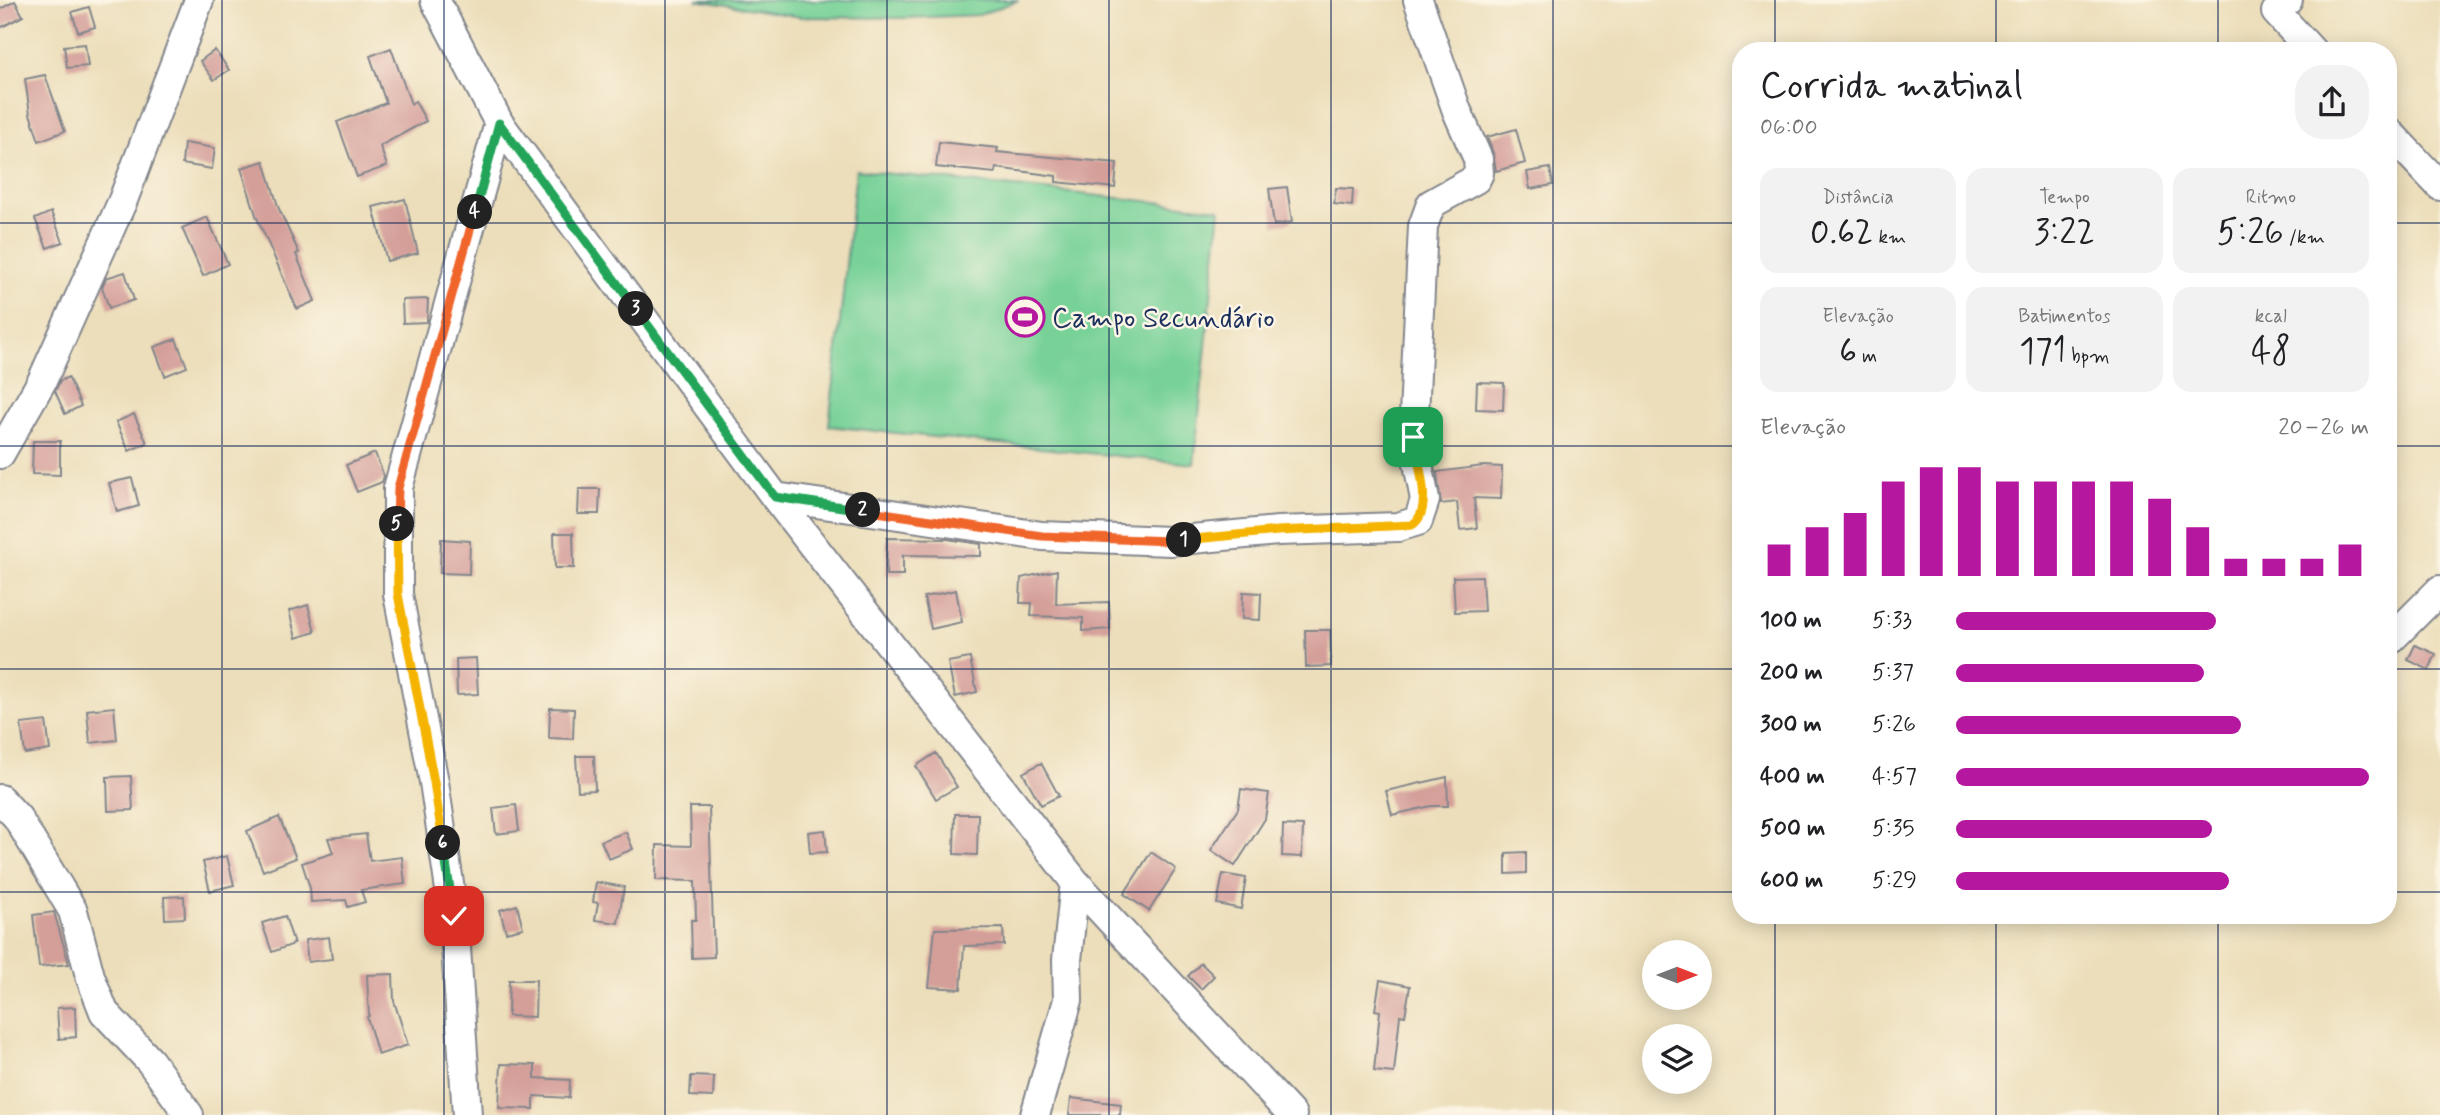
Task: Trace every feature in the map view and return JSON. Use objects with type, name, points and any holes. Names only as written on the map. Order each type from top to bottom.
[{"type":"street","points":[[0,454],[42,381],[123,200],[200,0]]},
{"type":"street","points":[[435,0],[499,123],[775,497],[1075,883],[1292,1115]]},
{"type":"street","points":[[775,497],[1042,536],[1170,541],[1278,531],[1398,527],[1412,525],[1418,521],[1425,500],[1413,437],[1423,226],[1431,204],[1476,179],[1479,173],[1478,159],[1457,111],[1418,0]]},
{"type":"street","points":[[2288,0],[2276,12],[2304,42]]},
{"type":"street","points":[[467,1115],[454,916],[434,782],[398,594],[398,488],[499,123]]},
{"type":"street","points":[[2397,140],[2440,186]]},
{"type":"street","points":[[2397,632],[2440,590]]},
{"type":"street","points":[[0,799],[17,817],[73,911],[90,976],[104,1012],[150,1061],[189,1115]]},
{"type":"street","points":[[1035,1115],[1068,1000],[1067,960],[1075,883]]},
{"type":"green space","points":[[696,0],[1019,0],[979,15],[905,18],[801,17]]},
{"type":"green space","name":"Campo Secundário","points":[[856,170],[1220,209],[1194,464],[829,426]]},
{"type":"building","points":[[15,1],[23,16],[0,28],[0,9]]},
{"type":"building","points":[[89,7],[95,27],[78,32],[72,12]]},
{"type":"building","points":[[85,44],[88,66],[67,68],[64,46]]},
{"type":"building","points":[[391,48],[411,104],[415,101],[426,121],[380,146],[387,166],[357,177],[337,122],[386,103],[370,56]]},
{"type":"building","points":[[215,50],[229,70],[214,80],[200,61]]},
{"type":"building","points":[[45,75],[65,131],[39,141],[30,114],[25,79]]},
{"type":"building","points":[[1516,129],[1525,163],[1496,171],[1487,137]]},
{"type":"building","points":[[939,142],[998,148],[997,152],[1117,163],[1115,188],[1056,182],[1056,176],[996,168],[995,173],[936,167]]},
{"type":"building","points":[[184,143],[215,148],[212,169],[182,164]]},
{"type":"building","points":[[264,161],[279,209],[299,253],[296,254],[315,301],[297,309],[257,218],[241,168]]},
{"type":"building","points":[[1550,168],[1553,185],[1530,189],[1527,172]]},
{"type":"building","points":[[1287,187],[1292,222],[1274,225],[1269,189]]},
{"type":"building","points":[[1336,188],[1353,189],[1352,206],[1334,204]]},
{"type":"building","points":[[405,199],[418,253],[387,261],[373,207]]},
{"type":"building","points":[[51,212],[63,242],[47,248],[35,219]]},
{"type":"building","points":[[207,217],[228,264],[203,276],[182,228]]},
{"type":"building","points":[[125,272],[134,300],[109,308],[102,287],[106,278]]},
{"type":"building","points":[[428,299],[427,322],[403,323],[402,300]]},
{"type":"building","points":[[176,339],[187,367],[165,376],[154,347]]},
{"type":"building","points":[[68,377],[81,406],[65,414],[55,391],[60,381]]},
{"type":"building","points":[[1477,382],[1504,383],[1503,410],[1476,409]]},
{"type":"building","points":[[134,414],[147,443],[129,451],[116,422]]},
{"type":"building","points":[[33,441],[60,441],[60,475],[32,474]]},
{"type":"building","points":[[375,453],[384,476],[382,482],[357,492],[346,465]]},
{"type":"building","points":[[1483,466],[1502,467],[1501,499],[1474,498],[1477,528],[1460,530],[1457,502],[1441,504],[1437,472]]},
{"type":"building","points":[[132,478],[139,506],[117,512],[109,483]]},
{"type":"building","points":[[579,489],[600,489],[599,514],[578,514]]},
{"type":"building","points":[[554,533],[573,533],[574,568],[555,568]]},
{"type":"building","points":[[887,538],[947,539],[981,544],[981,556],[903,555],[903,575],[886,575]]},
{"type":"building","points":[[441,539],[470,541],[469,574],[440,573]]},
{"type":"building","points":[[1057,570],[1056,604],[1109,602],[1110,629],[1083,631],[1083,618],[1031,616],[1032,603],[1020,603],[1021,578]]},
{"type":"building","points":[[1482,576],[1484,611],[1455,612],[1453,577]]},
{"type":"building","points":[[956,590],[962,622],[931,629],[924,597]]},
{"type":"building","points":[[1243,592],[1261,593],[1260,620],[1242,619]]},
{"type":"building","points":[[308,605],[315,632],[296,638],[289,611]]},
{"type":"building","points":[[1305,630],[1330,630],[1331,666],[1306,667]]},
{"type":"building","points":[[2415,645],[2436,654],[2429,670],[2408,660]]},
{"type":"building","points":[[476,658],[478,694],[457,695],[456,659]]},
{"type":"building","points":[[970,658],[977,692],[955,697],[948,662]]},
{"type":"building","points":[[114,707],[117,740],[90,743],[87,710]]},
{"type":"building","points":[[550,708],[574,709],[573,739],[549,738]]},
{"type":"building","points":[[46,721],[50,750],[25,754],[21,724]]},
{"type":"building","points":[[936,753],[957,787],[936,799],[916,766]]},
{"type":"building","points":[[576,756],[594,756],[595,790],[578,791]]},
{"type":"building","points":[[1041,763],[1059,796],[1041,805],[1023,773]]},
{"type":"building","points":[[131,776],[133,810],[108,811],[107,777]]},
{"type":"building","points":[[1447,777],[1448,806],[1431,806],[1392,815],[1386,791]]},
{"type":"building","points":[[1241,789],[1269,793],[1265,819],[1235,866],[1211,850],[1238,809]]},
{"type":"building","points":[[516,805],[519,831],[496,834],[493,808]]},
{"type":"building","points":[[690,807],[709,807],[714,957],[692,958],[691,920],[696,920],[695,881],[656,880],[657,845],[691,846]]},
{"type":"building","points":[[955,814],[978,814],[977,855],[954,854]]},
{"type":"building","points":[[279,817],[296,858],[263,871],[247,831]]},
{"type":"building","points":[[1283,825],[1303,826],[1302,857],[1282,856]]},
{"type":"building","points":[[825,830],[827,852],[810,853],[808,832]]},
{"type":"building","points":[[626,832],[633,849],[609,859],[601,841]]},
{"type":"building","points":[[366,834],[370,861],[402,857],[405,884],[361,890],[365,902],[348,907],[346,900],[311,902],[310,888],[302,863],[333,853],[328,838]]},
{"type":"building","points":[[1151,852],[1176,869],[1149,911],[1124,894]]},
{"type":"building","points":[[1526,852],[1526,873],[1506,874],[1506,853]]},
{"type":"building","points":[[227,856],[234,885],[210,891],[203,862]]},
{"type":"building","points":[[1223,874],[1246,878],[1241,909],[1217,904]]},
{"type":"building","points":[[596,882],[624,887],[618,923],[595,920],[598,903],[593,902]]},
{"type":"building","points":[[184,896],[185,918],[165,919],[164,897]]},
{"type":"building","points":[[517,905],[523,928],[506,932],[500,910]]},
{"type":"building","points":[[54,912],[69,964],[39,967],[33,915]]},
{"type":"building","points":[[285,916],[294,944],[272,952],[262,923]]},
{"type":"building","points":[[1003,928],[1004,945],[964,946],[961,989],[929,987],[935,929]]},
{"type":"building","points":[[329,937],[332,959],[308,962],[305,940]]},
{"type":"building","points":[[1201,963],[1214,976],[1201,989],[1188,976]]},
{"type":"building","points":[[393,974],[394,1001],[408,1045],[378,1055],[367,1017],[367,975]]},
{"type":"building","points":[[509,980],[536,980],[535,1017],[508,1016]]},
{"type":"building","points":[[1380,980],[1410,986],[1405,1016],[1400,1015],[1394,1073],[1374,1071],[1380,1011],[1375,1010]]},
{"type":"building","points":[[75,1007],[76,1037],[59,1039],[57,1008]]},
{"type":"building","points":[[501,1064],[535,1065],[535,1078],[570,1080],[569,1098],[534,1096],[534,1109],[499,1108]]},
{"type":"building","points":[[691,1076],[714,1077],[713,1097],[690,1096]]},
{"type":"building","points":[[1071,1098],[1121,1104],[1120,1115],[1069,1115]]},
{"type":"place","name":"Campo Secundário","points":[[1025,317]]},
{"type":"route","points":[[454,916],[434,782],[398,594],[398,488],[416,415],[499,123],[775,497],[1042,536],[1170,541],[1278,531],[1398,527],[1412,525],[1418,521],[1425,500],[1413,437]]}]
